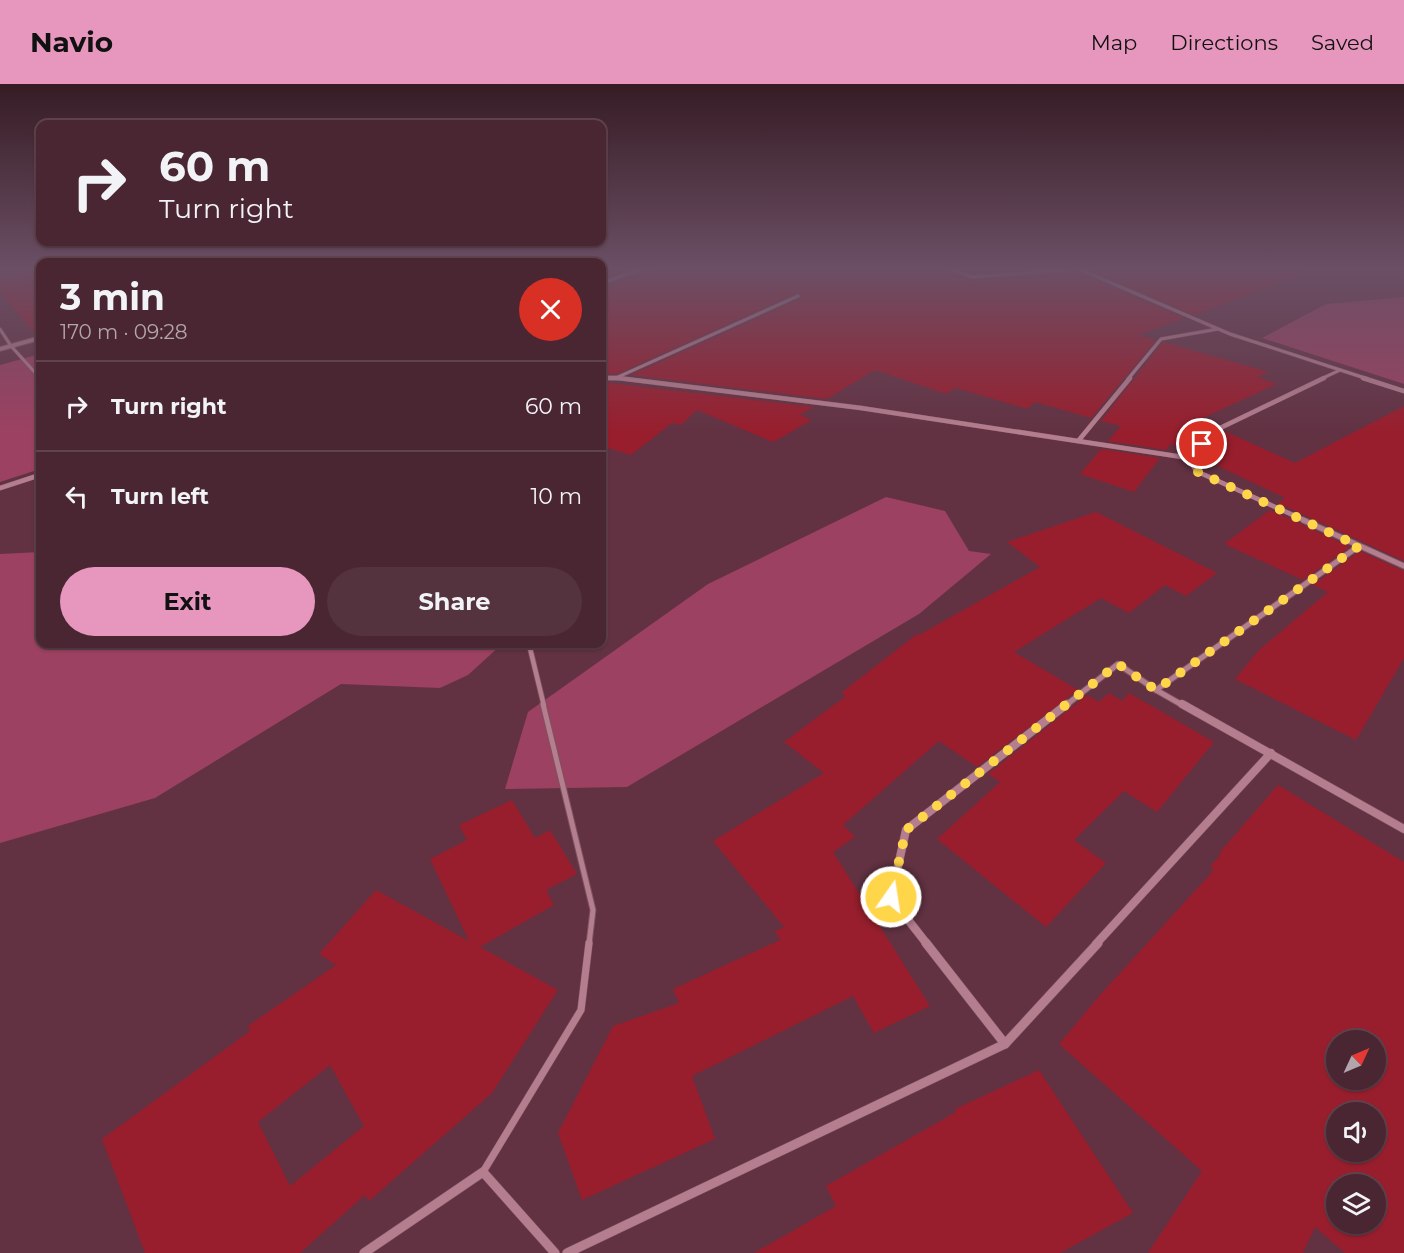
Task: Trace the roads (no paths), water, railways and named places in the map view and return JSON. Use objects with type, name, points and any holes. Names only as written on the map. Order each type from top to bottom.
[{"type":"street","points":[[618,378],[738,324]]},
{"type":"street","points":[[1205,324],[1404,391]]},
{"type":"street","points":[[0,329],[11,346],[36,374]]},
{"type":"street","points":[[1079,440],[1161,339],[1218,329]]},
{"type":"street","points":[[0,349],[36,339]]},
{"type":"street","points":[[1189,458],[1216,430],[1340,370]]},
{"type":"street","points":[[606,378],[861,408],[1189,458]]},
{"type":"street","points":[[1189,458],[1196,471],[1404,566]]},
{"type":"street","points":[[0,488],[36,476]]},
{"type":"street","points":[[1156,690],[1359,546]]},
{"type":"street","points":[[1005,1044],[891,897],[906,830],[1118,664],[1156,690],[1404,830]]},
{"type":"street","points":[[567,1253],[1005,1044],[1271,753]]},
{"type":"street","points":[[364,1253],[483,1172],[555,1253]]},
{"type":"lane","points":[[483,1172],[581,1010],[593,910],[530,648]]}]
